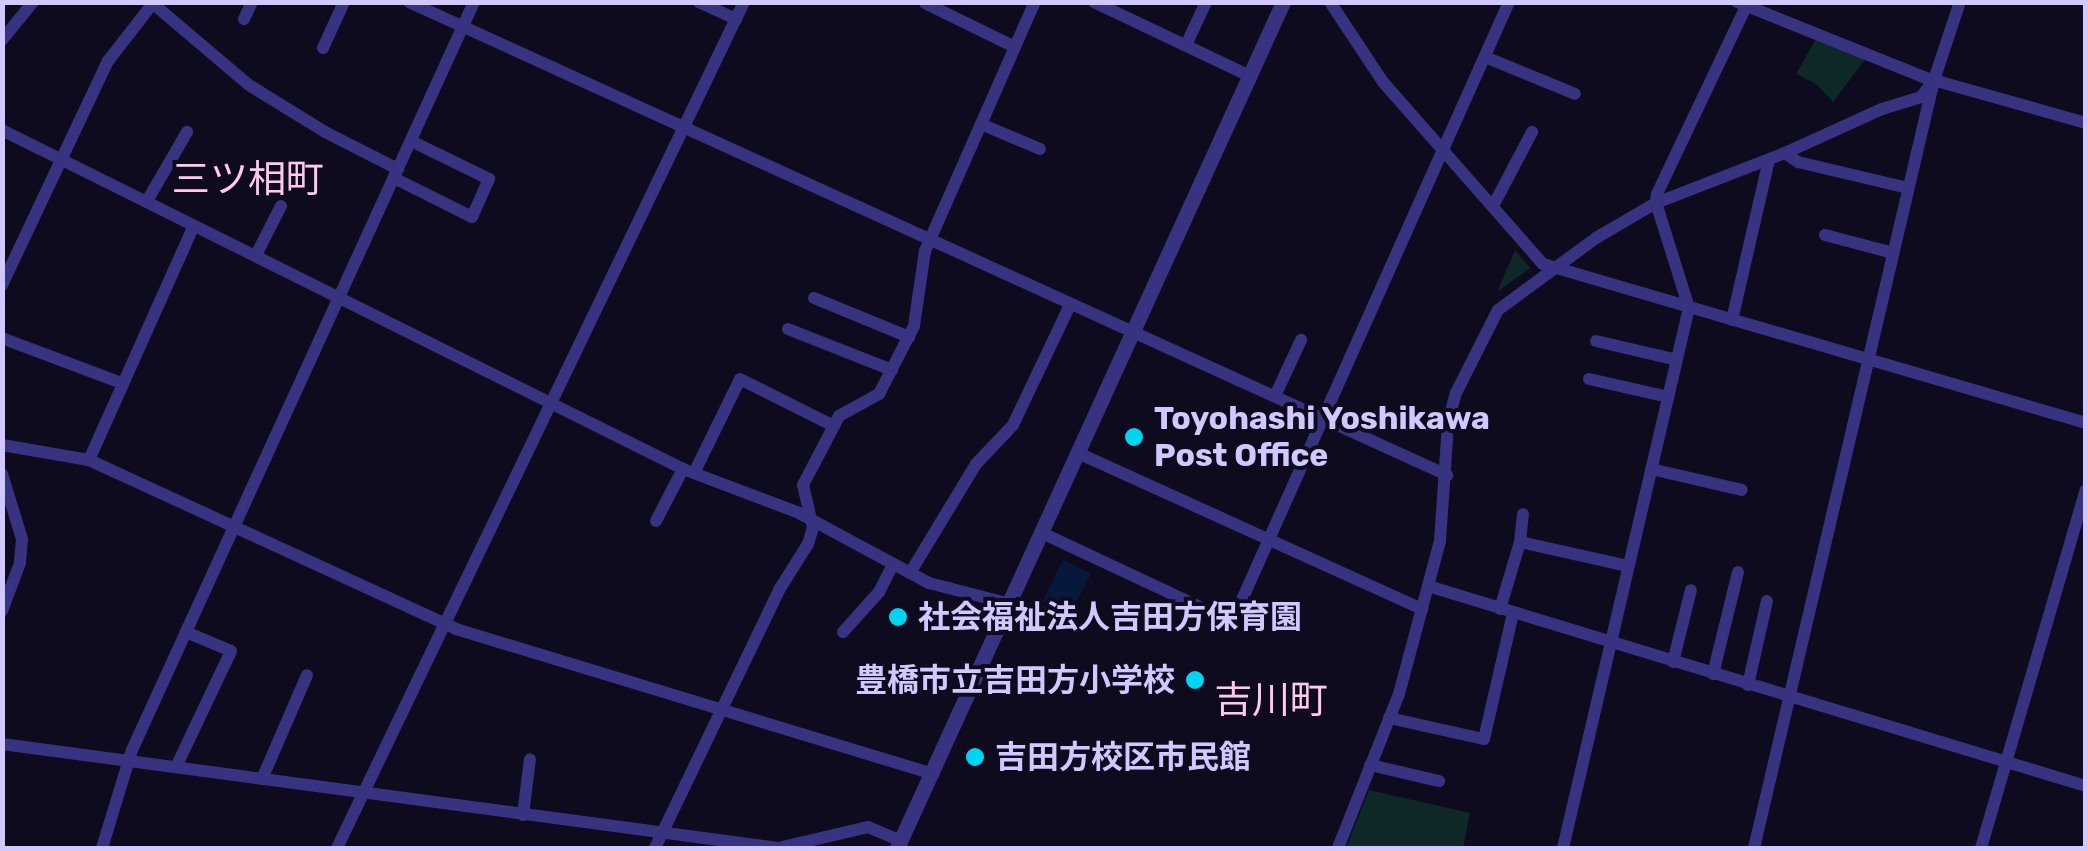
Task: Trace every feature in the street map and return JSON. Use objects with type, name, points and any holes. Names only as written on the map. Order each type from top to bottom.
[{"type":"street","points":[[2,40],[33,2]]},
{"type":"street","points":[[244,18],[252,2]]},
{"type":"street","points":[[323,48],[344,2]]},
{"type":"street","points":[[409,2],[1447,474]]},
{"type":"street","points":[[102,848],[127,761],[474,2]]},
{"type":"street","points":[[700,2],[736,20]]},
{"type":"street","points":[[337,848],[744,2]]},
{"type":"street","points":[[655,848],[779,590],[808,544],[813,528],[803,485],[839,416],[879,394],[909,337],[930,239],[1035,2]]},
{"type":"street","points":[[1094,2],[1250,76]]},
{"type":"street","points":[[1187,43],[1206,2]]},
{"type":"street","points":[[2,744],[778,848],[868,827],[899,844],[1283,2]]},
{"type":"street","points":[[1330,2],[1364,57],[1544,264],[2086,423]]},
{"type":"street","points":[[1042,533],[1232,622],[1509,2]]},
{"type":"street","points":[[1754,848],[1934,80],[1960,2]]},
{"type":"street","points":[[2,285],[108,61],[153,3],[249,85],[472,217],[490,180],[411,141]]},
{"type":"street","points":[[925,3],[1015,47]]},
{"type":"street","points":[[1564,848],[1689,308],[1656,204],[1744,4],[1934,80],[2086,124]]},
{"type":"street","points":[[1485,56],[1575,94]]},
{"type":"street","points":[[1338,848],[1389,718],[1440,541],[1448,424],[1464,374],[1498,310],[1554,268],[1656,204],[1769,160],[1882,108],[1921,97],[1934,80]]},
{"type":"street","points":[[981,124],[1040,150]]},
{"type":"street","points":[[2,130],[689,470],[809,517],[910,573],[958,592],[1010,604]]},
{"type":"street","points":[[147,201],[187,132]]},
{"type":"street","points":[[1493,206],[1532,132]]},
{"type":"street","points":[[1785,153],[1798,162],[1908,188]]},
{"type":"street","points":[[1732,320],[1769,160]]},
{"type":"street","points":[[256,256],[281,206]]},
{"type":"street","points":[[89,460],[194,225]]},
{"type":"street","points":[[1826,235],[1893,252]]},
{"type":"street","points":[[814,298],[909,337]]},
{"type":"street","points":[[910,573],[976,464],[1012,425],[1070,304]]},
{"type":"street","points":[[788,329],[892,370]]},
{"type":"street","points":[[2,338],[122,383]]},
{"type":"street","points":[[1275,396],[1301,340]]},
{"type":"street","points":[[1596,341],[1677,360]]},
{"type":"street","points":[[1589,379],[1668,398]]},
{"type":"street","points":[[656,521],[740,380],[834,426]]},
{"type":"street","points":[[2,445],[89,460],[446,625],[933,774]]},
{"type":"street","points":[[1078,453],[1422,609]]},
{"type":"street","points":[[1651,469],[1742,490]]},
{"type":"street","points":[[2,474],[22,539],[8,578],[2,611]]},
{"type":"street","points":[[1982,848],[2086,490]]},
{"type":"street","points":[[1389,718],[1484,739],[1524,514]]},
{"type":"street","points":[[1520,542],[1628,566]]},
{"type":"street","points":[[843,632],[878,592],[893,564]]},
{"type":"street","points":[[1713,674],[1738,572]]},
{"type":"street","points":[[1428,586],[2086,786]]},
{"type":"street","points":[[1673,662],[1691,590]]},
{"type":"street","points":[[1748,684],[1768,601]]},
{"type":"street","points":[[176,767],[230,652],[186,632]]},
{"type":"street","points":[[262,780],[307,675]]},
{"type":"street","points":[[523,815],[530,758]]},
{"type":"street","points":[[1370,765],[1439,780]]},
{"type":"green space","points":[[1817,37],[1866,58],[1833,102],[1816,84],[1796,74]]},
{"type":"green space","points":[[1515,250],[1530,268],[1497,292]]},
{"type":"green space","points":[[1369,790],[1470,813],[1463,848],[1346,848]]},
{"type":"water","points":[[1063,560],[1091,574],[1064,627],[1037,613]]},
{"type":"place","name":"Toyohashi Yoshikawa Post Office","points":[[1134,437]]},
{"type":"place","name":"社会福祉法人吉田方保育園","points":[[898,617]]},
{"type":"place","name":"豊橋市立吉田方小学校","points":[[1195,680]]},
{"type":"place","name":"吉田方校区市民館","points":[[975,757]]},
{"type":"district","name":"三ツ相町","points":[[248,180]]},
{"type":"district","name":"吉川町","points":[[1271,701]]}]
